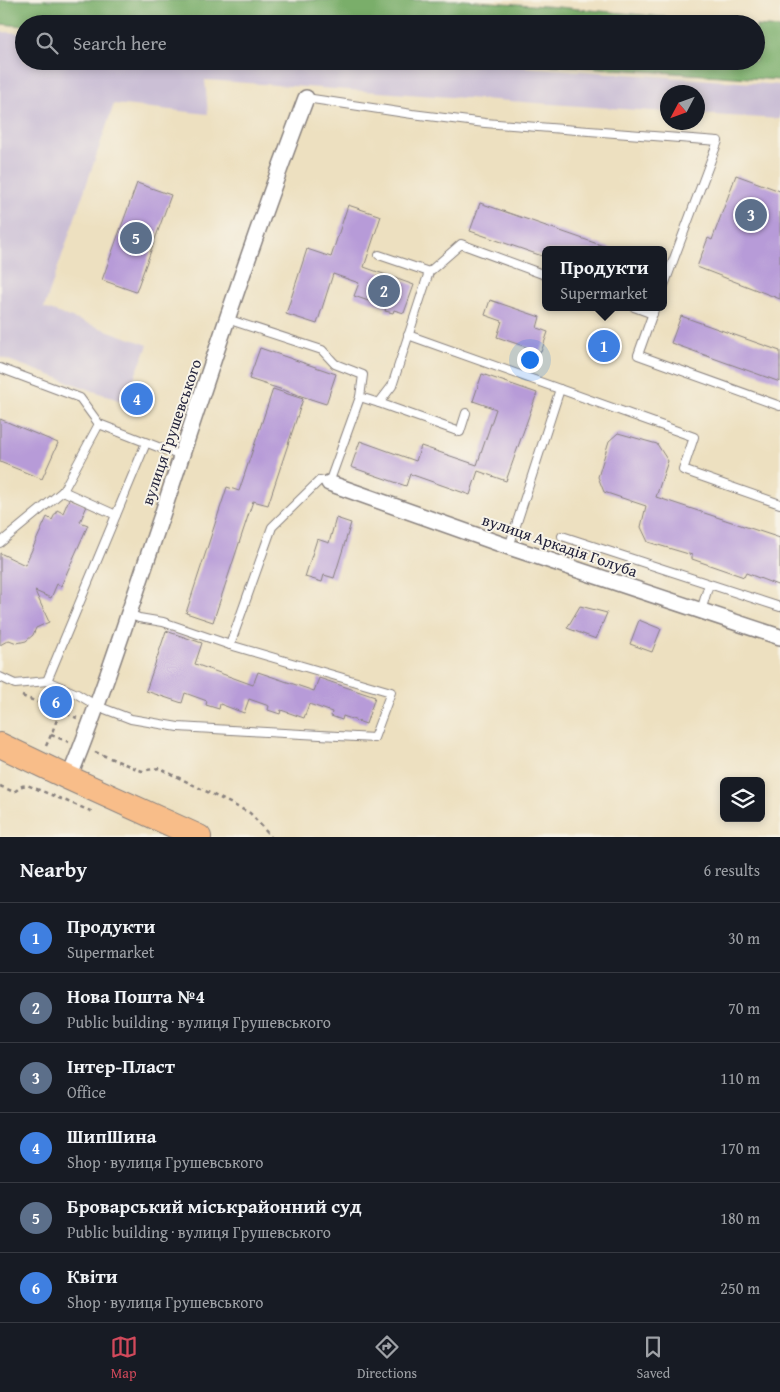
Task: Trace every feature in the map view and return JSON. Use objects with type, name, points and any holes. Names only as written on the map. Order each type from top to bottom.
[{"type":"main road","points":[[0,745],[199,837]]},
{"type":"street","name":"вулиця Грушевського","points":[[69,778],[97,706],[279,170],[306,98]]},
{"type":"street","name":"вулиця Аркадія Голуба","points":[[329,483],[509,547],[780,637]]},
{"type":"lane","points":[[306,98],[485,123],[718,141],[667,277]]},
{"type":"lane","points":[[379,403],[392,386],[429,272],[461,244],[542,274]]},
{"type":"lane","points":[[379,255],[429,272]]},
{"type":"lane","points":[[654,311],[638,355],[780,406]]},
{"type":"lane","points":[[228,319],[322,350],[335,364],[363,375],[360,397],[329,483],[320,480],[272,528],[230,645]]},
{"type":"lane","points":[[408,335],[694,437],[683,470],[780,504]]},
{"type":"lane","points":[[0,368],[80,398],[99,424],[181,456]]},
{"type":"lane","points":[[509,547],[560,389]]},
{"type":"lane","points":[[360,397],[460,432],[466,413]]},
{"type":"lane","points":[[0,543],[63,491],[99,424]]},
{"type":"lane","points":[[47,681],[146,443]]},
{"type":"lane","points":[[63,491],[116,515]]},
{"type":"lane","points":[[562,536],[780,607]]},
{"type":"lane","points":[[701,611],[709,584]]},
{"type":"lane","points":[[0,677],[15,684],[47,681],[77,694],[97,706],[131,719],[178,727],[374,738],[391,692],[230,645],[163,622],[138,618],[129,614]]},
{"type":"path","points":[[17,694],[91,723]]},
{"type":"path","points":[[42,751],[52,735],[60,712]]},
{"type":"path","points":[[52,735],[142,771],[159,768],[250,813],[271,837]]},
{"type":"path","points":[[27,785],[29,781]]},
{"type":"path","points":[[0,786],[14,792],[27,785],[98,814]]},
{"type":"shaded area","points":[[0,32],[15,33],[15,70],[565,70],[780,85],[780,119],[705,114],[705,85],[660,85],[660,112],[205,80],[208,114],[114,104],[44,308],[148,345],[124,402],[0,357]]},
{"type":"green space","points":[[0,0],[463,0],[642,15],[15,15],[15,25],[0,24]]},
{"type":"green space","points":[[765,27],[780,28],[780,80],[630,70],[765,70]]},
{"type":"building","points":[[736,175],[780,191],[780,299],[697,267],[708,238],[712,240]]},
{"type":"building","points":[[137,183],[171,195],[136,292],[102,280]]},
{"type":"building","points":[[480,203],[603,246],[542,246],[542,256],[470,231]]},
{"type":"building","points":[[348,205],[381,216],[364,267],[414,285],[404,313],[394,310],[393,313],[385,311],[386,307],[354,296],[359,283],[333,274],[317,324],[286,314],[307,249],[331,257]]},
{"type":"building","points":[[490,300],[540,317],[537,328],[548,332],[541,352],[497,337],[502,321],[485,315]]},
{"type":"building","points":[[681,316],[780,351],[780,382],[671,343]]},
{"type":"building","points":[[260,348],[336,374],[326,404],[249,379]]},
{"type":"building","points":[[482,374],[537,393],[506,481],[478,471],[470,495],[410,474],[406,486],[351,467],[360,441],[416,461],[421,446],[477,465],[496,409],[473,401]]},
{"type":"building","points":[[273,389],[303,399],[268,505],[253,501],[213,622],[186,613],[227,487],[239,491]]},
{"type":"building","points":[[0,419],[58,443],[42,479],[0,462]]},
{"type":"building","points":[[618,433],[657,444],[668,461],[656,497],[780,538],[780,586],[746,573],[744,577],[692,559],[692,555],[648,542],[641,527],[646,506],[604,492],[598,477],[609,441]]},
{"type":"building","points":[[69,499],[87,506],[80,522],[88,525],[61,586],[57,584],[51,598],[35,591],[49,622],[36,628],[33,635],[26,641],[17,643],[9,640],[0,645],[0,553],[25,565],[47,517],[52,520],[57,510],[63,513]]},
{"type":"building","points":[[336,518],[351,523],[334,578],[324,575],[322,582],[305,577],[317,539],[329,543]]},
{"type":"building","points":[[580,606],[607,613],[596,639],[567,628]]},
{"type":"building","points":[[639,620],[661,629],[652,652],[630,644]]},
{"type":"building","points":[[166,631],[202,643],[195,664],[253,685],[258,672],[314,691],[319,678],[375,697],[366,724],[343,716],[342,720],[331,716],[332,712],[309,704],[304,718],[281,710],[280,714],[268,710],[269,706],[249,699],[244,713],[220,704],[219,709],[206,705],[207,701],[185,693],[182,703],[146,691]]},
{"type":"building","points":[[49,695],[61,700],[63,697],[68,699],[63,711],[46,704]]},
{"type":"place","name":"Інтер-Пласт","points":[[751,215]]},
{"type":"place","name":"Броварський міськрайонний суд","points":[[136,238]]},
{"type":"place","name":"Нова Пошта №4","points":[[384,291]]},
{"type":"place","name":"Продукти","points":[[604,346]]},
{"type":"place","name":"ШипШина","points":[[137,399]]},
{"type":"place","name":"Квіти","points":[[56,702]]}]
